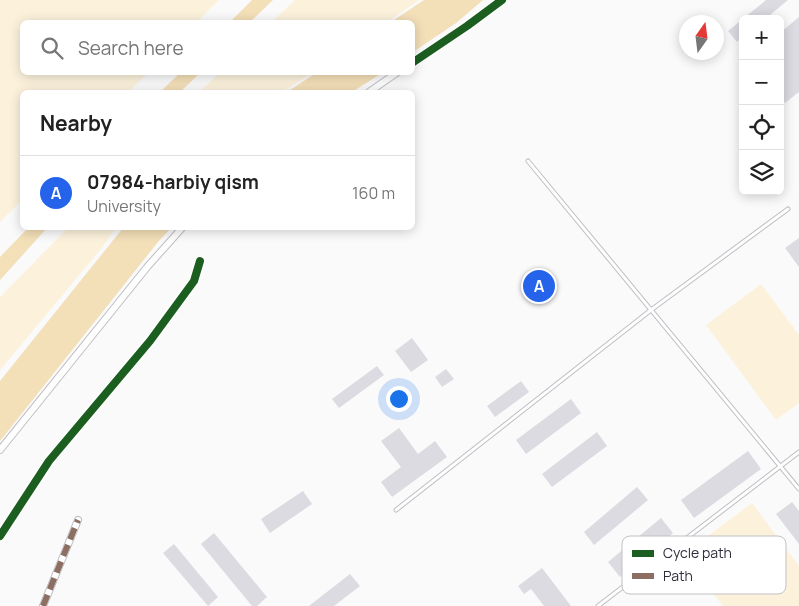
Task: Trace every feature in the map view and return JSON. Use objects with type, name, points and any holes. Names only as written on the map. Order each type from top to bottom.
[{"type":"street","points":[[415,61],[502,0]]},
{"type":"street","points":[[371,90],[394,75]]},
{"type":"street","points":[[0,450],[148,266],[180,230]]},
{"type":"street","points":[[0,536],[48,461],[150,340],[194,281],[200,261]]},
{"type":"street","points":[[42,606],[78,520]]},
{"type":"lane","points":[[528,161],[799,489]]},
{"type":"lane","points":[[396,510],[652,310],[788,208]]},
{"type":"lane","points":[[690,536],[799,452]]},
{"type":"lane","points":[[598,606],[622,588]]},
{"type":"shaded area","points":[[0,0],[219,0],[199,20],[20,20],[20,75],[146,75],[130,90],[20,90],[20,202],[0,222]]},
{"type":"shaded area","points":[[252,0],[273,0],[252,20],[232,20]]},
{"type":"shaded area","points":[[295,0],[419,0],[390,20],[274,20]]},
{"type":"shaded area","points":[[424,0],[483,0],[456,23],[415,51],[415,20],[394,20]]},
{"type":"shaded area","points":[[178,75],[198,75],[182,90],[162,90]]},
{"type":"shaded area","points":[[218,75],[309,75],[285,90],[201,90]]},
{"type":"shaded area","points":[[313,75],[379,75],[355,90],[290,90]]},
{"type":"shaded area","points":[[26,230],[45,230],[0,280],[0,257]]},
{"type":"shaded area","points":[[66,230],[115,230],[0,370],[0,297]]},
{"type":"shaded area","points":[[121,230],[169,230],[0,441],[0,381]]},
{"type":"shaded area","points":[[761,284],[799,335],[799,403],[776,420],[706,325]]},
{"type":"shaded area","points":[[752,503],[777,536],[708,536]]},
{"type":"shaded area","points":[[786,549],[799,566],[799,606],[723,606],[714,594],[786,594]]},
{"type":"building","points":[[766,0],[788,0],[770,15],[748,15]]},
{"type":"building","points":[[799,17],[799,92],[785,103],[784,102],[784,30]]},
{"type":"building","points":[[739,22],[739,40],[737,42],[728,31]]},
{"type":"building","points":[[799,238],[799,267],[785,248]]},
{"type":"building","points":[[412,338],[428,360],[411,372],[395,351]]},
{"type":"building","points":[[377,366],[384,375],[339,408],[332,399]]},
{"type":"building","points":[[446,369],[454,379],[442,387],[435,377]]},
{"type":"building","points":[[521,381],[529,392],[495,417],[487,406]]},
{"type":"building","points":[[571,399],[581,413],[526,454],[516,440]]},
{"type":"building","points":[[399,428],[418,454],[435,441],[447,457],[392,497],[381,482],[401,467],[381,441]]},
{"type":"building","points":[[597,432],[607,446],[552,487],[542,474]]},
{"type":"building","points":[[748,451],[761,469],[694,518],[681,500]]},
{"type":"building","points":[[637,487],[648,500],[594,545],[584,532]]},
{"type":"building","points":[[303,491],[312,504],[270,533],[261,519]]},
{"type":"building","points":[[792,502],[799,511],[799,544],[776,514]]},
{"type":"building","points":[[661,518],[673,533],[669,536],[639,536]]},
{"type":"building","points":[[214,533],[267,597],[257,606],[252,606],[201,544]]},
{"type":"building","points":[[174,544],[218,597],[208,606],[163,553]]},
{"type":"building","points":[[622,550],[622,575],[620,577],[608,562]]},
{"type":"building","points":[[542,568],[571,606],[544,606],[531,589],[524,594],[518,586]]},
{"type":"building","points":[[350,574],[360,586],[334,606],[309,606]]},
{"type":"marked path","points":[[43,606],[78,520]]},
{"type":"cycle path","points":[[415,61],[502,0]]},
{"type":"cycle path","points":[[0,536],[49,461],[150,341],[194,281],[200,261]]},
{"type":"place","name":"07984-harbiy qism","points":[[539,286]]}]
